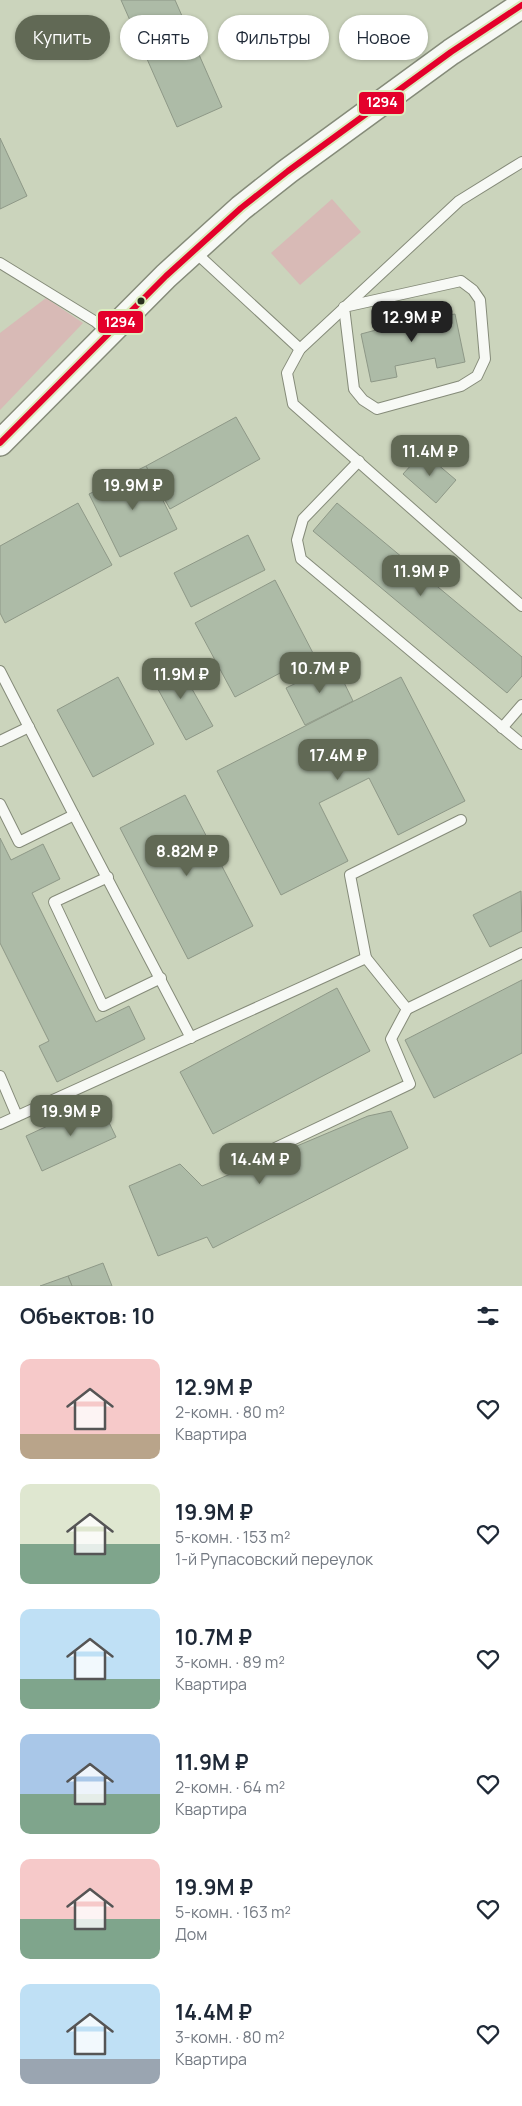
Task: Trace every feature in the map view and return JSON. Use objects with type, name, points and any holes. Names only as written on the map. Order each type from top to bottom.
[{"type":"street","points":[[0,443],[193,250],[241,208],[288,171],[451,52],[522,6]]},
{"type":"lane","points":[[522,162],[459,201],[300,349],[287,373],[293,404],[522,606]]},
{"type":"lane","points":[[193,250],[300,349]]},
{"type":"lane","points":[[0,263],[96,322],[108,333]]},
{"type":"lane","points":[[461,282],[473,290],[480,300],[485,359],[477,376],[461,386],[377,409],[363,400],[354,389],[344,307],[461,282]]},
{"type":"lane","points":[[358,461],[303,519],[297,540],[301,559],[522,744]]},
{"type":"lane","points":[[0,671],[191,1038]]},
{"type":"lane","points":[[502,728],[522,705]]},
{"type":"lane","points":[[0,741],[28,727]]},
{"type":"lane","points":[[0,804],[19,842],[74,815]]},
{"type":"lane","points":[[406,1009],[366,958],[350,876],[461,820]]},
{"type":"lane","points":[[108,877],[54,902],[103,1006],[161,978]]},
{"type":"lane","points":[[250,1160],[410,1084],[391,1038],[406,1009],[522,953]]},
{"type":"lane","points":[[0,1124],[366,958]]},
{"type":"lane","points":[[0,1076],[17,1116]]},
{"type":"shaded area","points":[[332,199],[361,232],[300,285],[271,253]]},
{"type":"shaded area","points":[[46,298],[83,323],[0,410],[0,333]]},
{"type":"building","points":[[121,0],[175,0],[182,15],[128,15]]},
{"type":"building","points":[[147,60],[201,60],[222,107],[177,127]]},
{"type":"building","points":[[0,138],[27,196],[0,209]]},
{"type":"building","points":[[436,308],[438,317],[455,314],[465,362],[437,368],[435,358],[395,366],[397,377],[371,382],[361,334],[376,330],[375,321]]},
{"type":"building","points":[[236,417],[260,459],[170,509],[146,466]]},
{"type":"building","points":[[423,452],[456,480],[436,503],[403,474]]},
{"type":"building","points":[[146,466],[177,529],[120,557],[89,494]]},
{"type":"building","points":[[78,503],[112,565],[5,623],[0,613],[0,546]]},
{"type":"building","points":[[337,503],[522,657],[522,676],[507,693],[313,531]]},
{"type":"building","points":[[248,535],[265,570],[191,607],[174,573]]},
{"type":"building","points":[[275,580],[314,655],[235,697],[195,623]]},
{"type":"building","points":[[175,659],[213,726],[186,740],[149,673]]},
{"type":"building","points":[[335,664],[353,701],[305,725],[286,688]]},
{"type":"building","points":[[118,677],[154,744],[93,777],[57,710]]},
{"type":"building","points":[[401,677],[465,801],[398,835],[369,778],[319,803],[348,861],[281,895],[217,771]]},
{"type":"building","points":[[185,795],[253,926],[188,959],[120,828]]},
{"type":"building","points":[[0,838],[11,860],[43,844],[60,879],[32,893],[96,1022],[129,1006],[145,1039],[57,1082],[39,1046],[49,1041],[0,943]]},
{"type":"building","points":[[521,891],[522,931],[490,947],[473,915]]},
{"type":"building","points":[[522,980],[522,1053],[434,1098],[405,1040]]},
{"type":"building","points":[[337,988],[370,1051],[213,1134],[180,1072]]},
{"type":"building","points":[[99,1102],[116,1137],[42,1171],[26,1136]]},
{"type":"building","points":[[391,1111],[408,1148],[213,1248],[207,1237],[158,1256],[129,1186],[180,1164],[202,1186],[368,1116]]},
{"type":"building","points":[[103,1263],[112,1286],[72,1286],[68,1276]]},
{"type":"building","points":[[68,1276],[72,1286],[40,1286]]},
{"type":"transit line","name":"1294","points":[[0,443],[166,276],[241,208],[288,171],[451,52],[522,5]]}]
